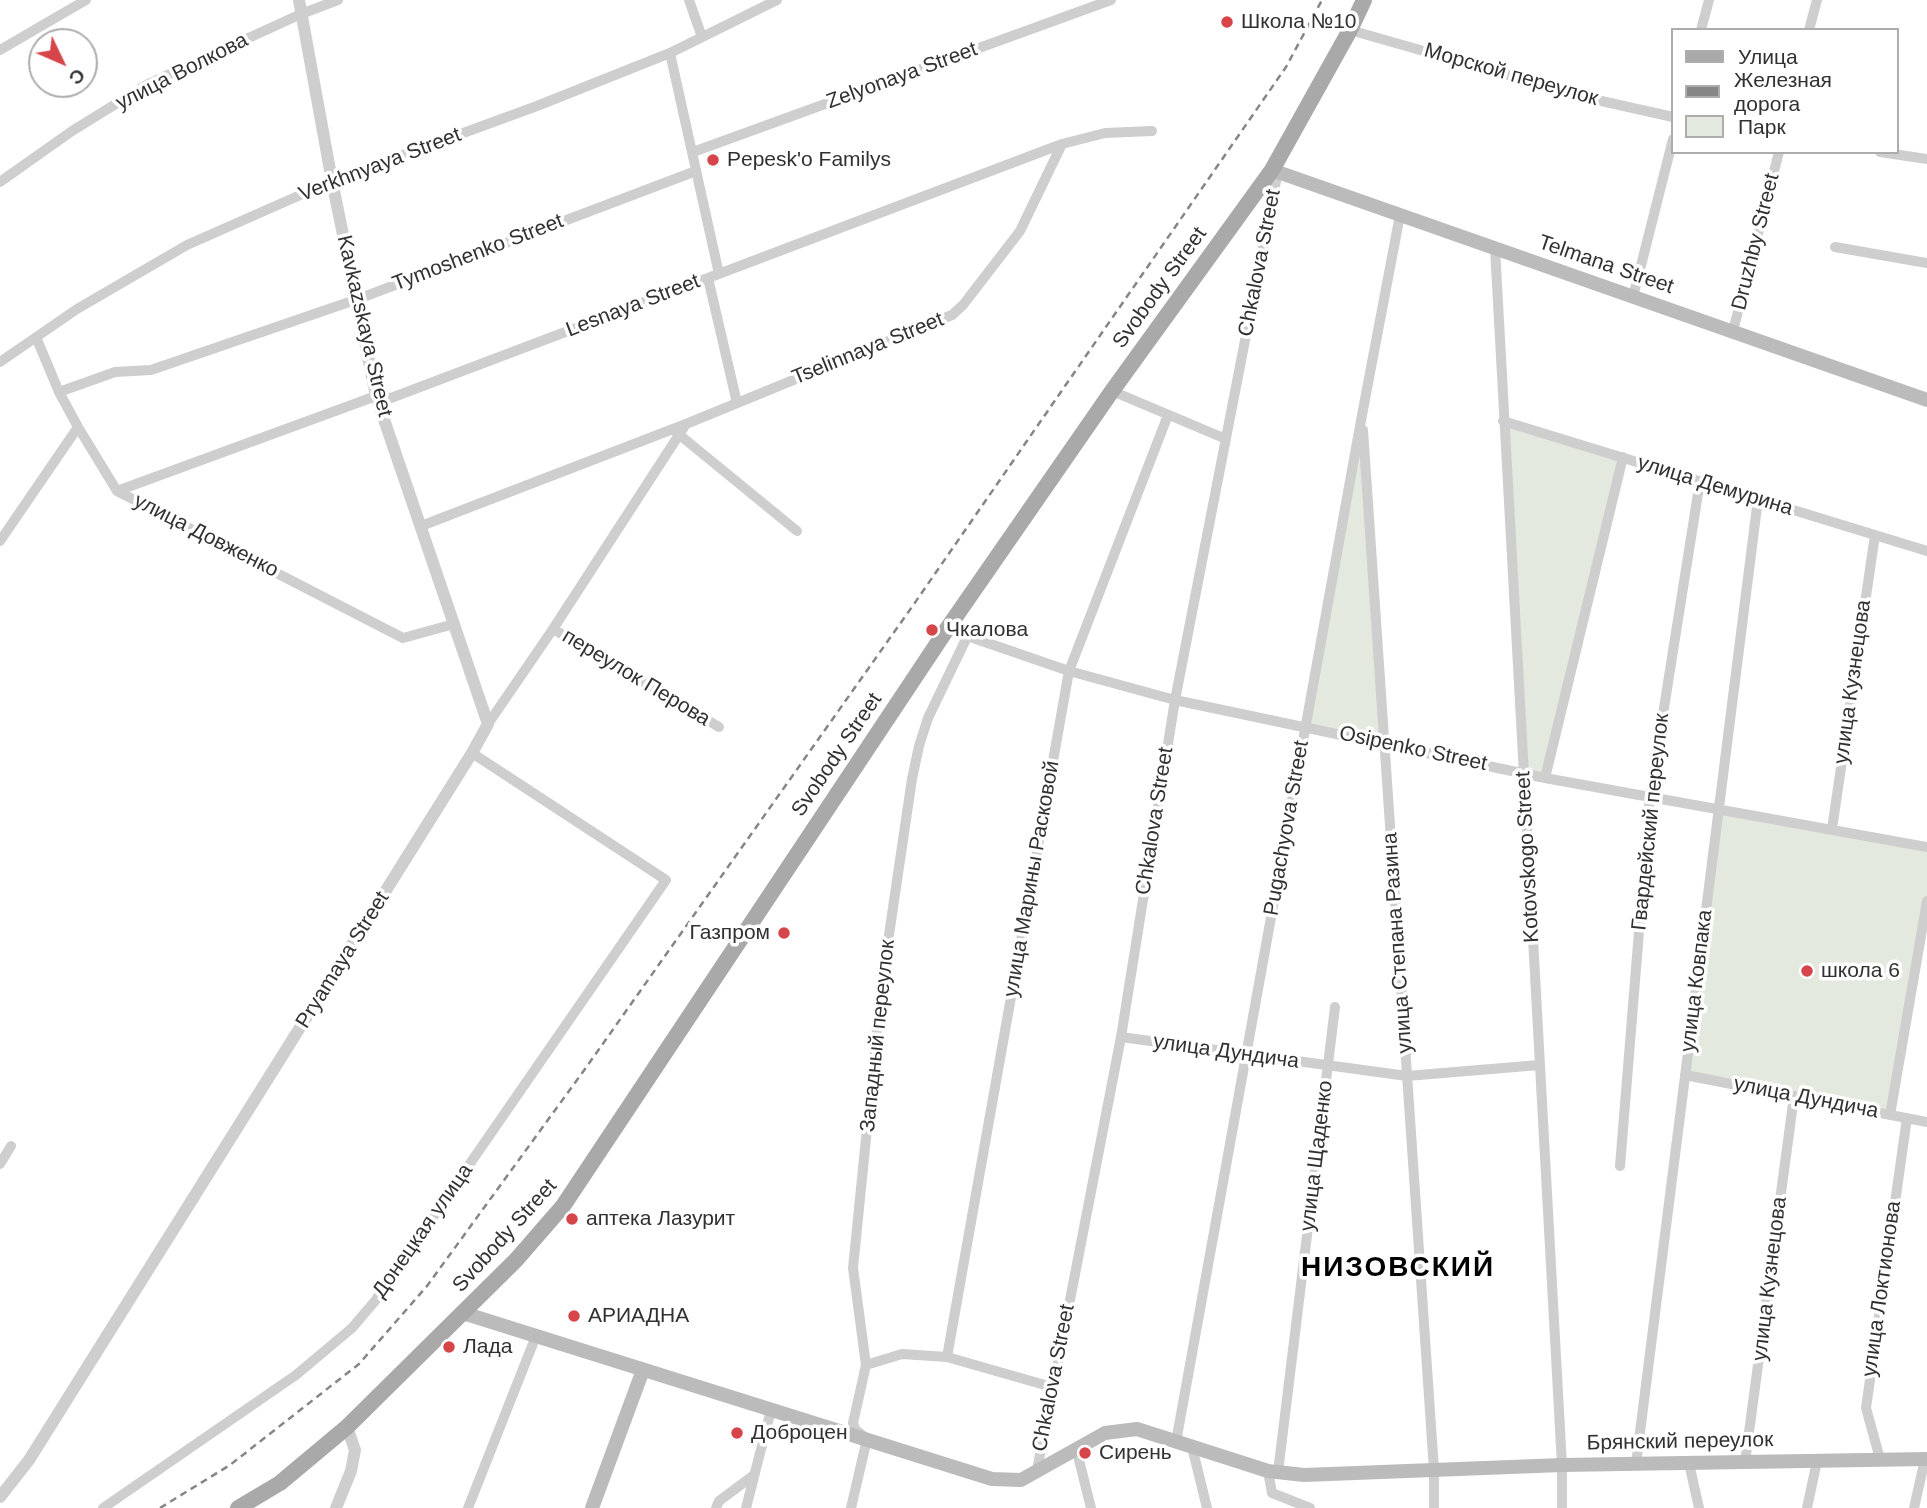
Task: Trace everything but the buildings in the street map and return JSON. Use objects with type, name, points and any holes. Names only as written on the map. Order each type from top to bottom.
[{"type":"main road","name":"Svobody Street","points":[[238,1508],[280,1483],[347,1427],[516,1260],[564,1206],[947,629],[1112,391],[1275,171],[1364,0]]},
{"type":"main road","name":"Telmana Street","points":[[1275,171],[1927,400]]},
{"type":"main road","name":"Брянский переулок","points":[[463,1313],[992,1479],[1021,1480],[1105,1433],[1137,1429],[1273,1471],[1304,1475],[1562,1465],[1926,1459]]},
{"type":"main road","points":[[592,1508],[643,1370]]},
{"type":"street","points":[[0,50],[86,0]]},
{"type":"street","name":"Kavkazskaya Street","points":[[299,0],[376,397],[488,724]]},
{"type":"street","name":"улица Волкова","points":[[0,182],[72,131],[148,84],[338,0]]},
{"type":"street","points":[[690,0],[702,37]]},
{"type":"street","name":"Verkhnyaya Street","points":[[0,362],[77,309],[187,245],[332,181],[537,106],[670,53],[777,0]]},
{"type":"street","name":"Zelyonaya Street","points":[[693,152],[1111,0]]},
{"type":"street","points":[[1702,28],[1709,0]]},
{"type":"street","points":[[1809,28],[1816,0]]},
{"type":"street","name":"Морской переулок","points":[[1350,30],[1588,98],[1672,117]]},
{"type":"street","points":[[670,53],[719,274]]},
{"type":"street","name":"Lesnaya Street","points":[[117,491],[376,397],[391,398],[1062,144],[1105,134],[1152,131]]},
{"type":"street","points":[[1633,296],[1672,143]]},
{"type":"street","name":"Tselinnaya Street","points":[[686,424],[952,315],[1020,231],[1062,144]]},
{"type":"street","name":"Druzhby Street","points":[[1732,331],[1778,154]]},
{"type":"street","points":[[1893,154],[1927,159]]},
{"type":"street","name":"Tymoshenko Street","points":[[59,392],[115,372],[151,370],[358,299],[696,171]]},
{"type":"street","name":"Chkalova Street","points":[[1037,1470],[1121,1037],[1175,700],[1275,171]]},
{"type":"street","name":"Pugachyova Street","points":[[1176,1442],[1400,215]]},
{"type":"street","points":[[1836,247],[1927,263]]},
{"type":"street","name":"Kotovskogo Street","points":[[1495,248],[1562,1465],[1562,1508]]},
{"type":"street","points":[[708,278],[737,403]]},
{"type":"street","name":"улица Довженко","points":[[36,337],[59,392],[117,491],[403,638],[454,624]]},
{"type":"street","points":[[1112,391],[1226,439]]},
{"type":"street","name":"улица Марины Расковой","points":[[947,1357],[1069,671],[1168,415]]},
{"type":"street","name":"улица Степана Разина","points":[[1362,415],[1434,1470],[1434,1508]]},
{"type":"street","name":"улица Демурина","points":[[1503,421],[1927,551]]},
{"type":"street","name":"Pryamaya Street","points":[[0,1497],[37,1448],[488,724],[553,629],[676,432],[686,424]]},
{"type":"street","points":[[0,541],[78,427]]},
{"type":"street","points":[[421,526],[676,432],[797,531]]},
{"type":"street","name":"Kotovskogo Street","points":[[1545,778],[1623,457]]},
{"type":"street","name":"Гвардейский переулок","points":[[1620,1166],[1650,796],[1700,481]]},
{"type":"street","name":"улица Ковпака","points":[[1636,1464],[1758,499]]},
{"type":"street","name":"улица Кузнецова","points":[[1832,829],[1875,535]]},
{"type":"street","name":"переулок Перова","points":[[553,629],[719,727]]},
{"type":"street","name":"Osipenko Street","points":[[947,629],[1069,671],[1175,700],[1545,778],[1927,847]]},
{"type":"street","name":"Западный переулок","points":[[867,1439],[855,1429],[853,1423],[866,1365],[853,1268],[881,989],[919,746],[928,718],[967,637]]},
{"type":"street","name":"Донецкая улица","points":[[103,1508],[296,1375],[352,1328],[375,1301],[666,880],[472,753]]},
{"type":"street","points":[[1890,1115],[1927,901]]},
{"type":"street","name":"улица Щаденко","points":[[1273,1471],[1335,1007]]},
{"type":"street","name":"улица Дундича","points":[[1121,1037],[1407,1076],[1539,1065]]},
{"type":"street","name":"улица Дундича","points":[[1685,1075],[1927,1122]]},
{"type":"street","name":"улица Кузнецова","points":[[1745,1462],[1794,1096]]},
{"type":"street","name":"улица Локтионова","points":[[1880,1460],[1866,1408],[1907,1118]]},
{"type":"street","points":[[0,1164],[11,1146]]},
{"type":"street","points":[[468,1508],[536,1336]]},
{"type":"street","points":[[866,1365],[902,1354],[947,1357],[1052,1387]]},
{"type":"street","points":[[746,1508],[771,1410]]},
{"type":"street","points":[[336,1508],[351,1471],[355,1450],[347,1427]]},
{"type":"street","points":[[851,1508],[867,1439]]},
{"type":"street","points":[[1192,1447],[1207,1508]]},
{"type":"street","points":[[1076,1448],[1091,1508]]},
{"type":"street","points":[[1914,1508],[1926,1459]]},
{"type":"street","points":[[1807,1508],[1817,1461]]},
{"type":"street","points":[[1689,1463],[1699,1508]]},
{"type":"street","points":[[1273,1471],[1272,1493],[1310,1508]]},
{"type":"street","points":[[716,1508],[719,1501],[754,1475]]},
{"type":"green space","points":[[1362,415],[1385,743],[1301,726]]},
{"type":"green space","points":[[1503,421],[1623,457],[1545,778],[1523,772]]},
{"type":"green space","name":"школа 6","points":[[1719,808],[1927,847],[1927,901],[1890,1115],[1685,1075]]},
{"type":"railway","points":[[160,1508],[230,1465],[359,1364],[427,1286],[585,1069],[914,604],[1286,67],[1322,0]]},
{"type":"place","name":"Школа №10","points":[[1227,22]]},
{"type":"place","name":"Pepesk'o Familys","points":[[713,160]]},
{"type":"place","name":"Чкалова","points":[[932,630]]},
{"type":"place","name":"Газпром","points":[[784,933]]},
{"type":"place","name":"школа 6","points":[[1807,971]]},
{"type":"place","name":"аптека Лазурит","points":[[572,1219]]},
{"type":"place","name":"АРИАДНА","points":[[574,1316]]},
{"type":"place","name":"Лада","points":[[449,1347]]},
{"type":"place","name":"Доброцен","points":[[737,1433]]},
{"type":"place","name":"Сирень","points":[[1085,1453]]},
{"type":"district","name":"НИЗОВСКИЙ","points":[[1398,1268]]}]
